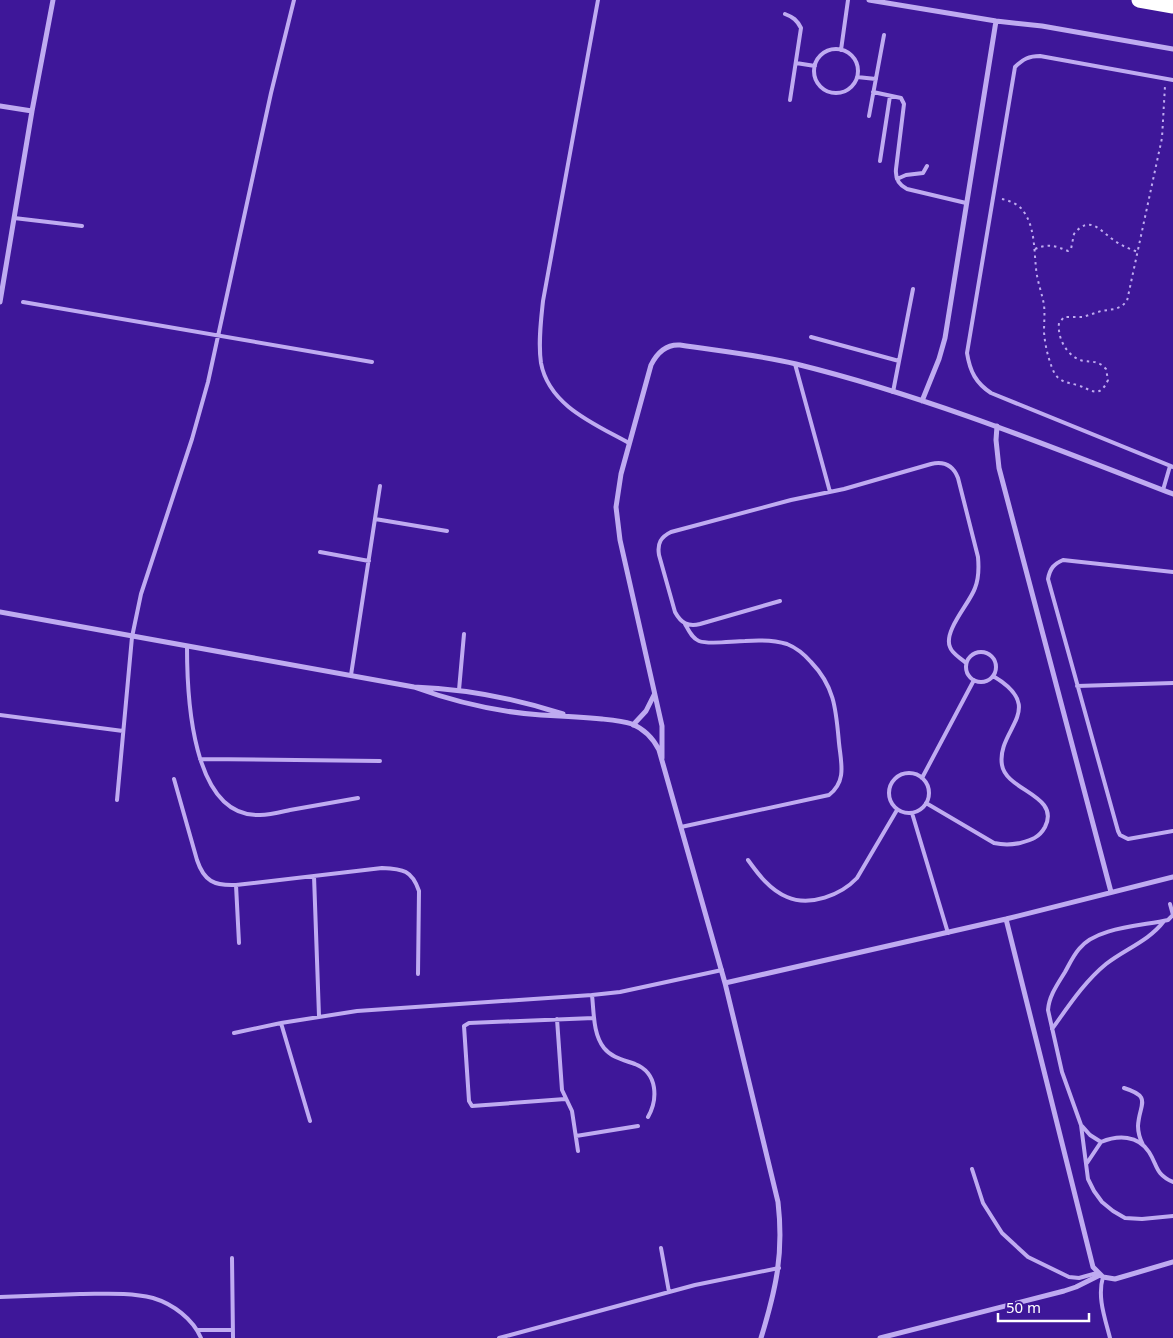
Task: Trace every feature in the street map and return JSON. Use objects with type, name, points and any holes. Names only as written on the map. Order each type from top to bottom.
[{"type":"highway","points":[[1139,0],[1173,6]]},
{"type":"street","points":[[0,302],[53,0]]},
{"type":"street","points":[[869,0],[996,21],[1042,26],[1173,49]]},
{"type":"street","points":[[922,401],[934,374],[944,338],[996,21]]},
{"type":"street","points":[[0,106],[32,111]]},
{"type":"street","points":[[662,758],[662,726],[617,524],[618,490],[629,443],[651,365],[658,353],[664,348],[675,344],[795,364],[893,392],[997,426],[1173,494]]},
{"type":"street","points":[[997,426],[996,440],[999,468],[1111,892]]},
{"type":"street","points":[[0,612],[414,687],[459,690],[514,700],[568,716]]},
{"type":"street","points":[[414,687],[452,700],[487,708],[619,721],[634,725],[649,735],[655,742],[662,758],[726,983],[778,1202],[781,1224],[779,1268],[776,1288],[761,1338]]},
{"type":"street","points":[[634,725],[646,711],[654,695]]},
{"type":"street","points":[[726,983],[1006,919],[1173,877]]},
{"type":"street","points":[[1006,919],[1091,1261],[1100,1275]]},
{"type":"street","points":[[880,1338],[1064,1291],[1100,1275],[1115,1279],[1173,1262]]},
{"type":"lane","points":[[117,800],[132,637],[142,594],[192,439],[219,335],[269,102],[294,0]]},
{"type":"lane","points":[[598,0],[543,301],[540,336],[541,363],[547,381],[558,398],[572,411],[629,443]]},
{"type":"lane","points":[[841,50],[848,0]]},
{"type":"lane","points":[[785,14],[798,21],[801,28],[790,100]]},
{"type":"lane","points":[[869,116],[884,35]]},
{"type":"lane","points":[[841,50],[853,58],[856,63],[857,77],[854,83],[844,92],[830,93],[819,85],[816,80],[815,66],[817,60],[828,51],[841,50]]},
{"type":"lane","points":[[1163,490],[1171,467],[1003,399],[981,386],[969,366],[967,354],[1016,67],[1022,60],[1030,56],[1040,56],[1173,80]]},
{"type":"lane","points":[[796,63],[815,66]]},
{"type":"lane","points":[[857,77],[876,79]]},
{"type":"lane","points":[[873,92],[901,98],[904,104],[896,169],[897,179],[903,187],[966,203]]},
{"type":"lane","points":[[880,161],[890,96]]},
{"type":"lane","points":[[897,179],[906,175],[923,173],[927,166]]},
{"type":"lane","points":[[14,218],[82,226]]},
{"type":"lane","points":[[893,392],[913,288]]},
{"type":"lane","points":[[23,302],[372,362]]},
{"type":"lane","points":[[811,337],[899,361]]},
{"type":"lane","points":[[795,364],[830,492]]},
{"type":"lane","points":[[780,601],[692,626],[685,624],[678,619],[675,612],[658,555],[660,541],[665,535],[938,462],[951,466],[955,472],[980,569],[975,589],[949,635],[950,646],[953,652],[966,663]]},
{"type":"lane","points":[[351,675],[380,486]]},
{"type":"lane","points":[[375,519],[447,531]]},
{"type":"lane","points":[[320,552],[369,561]]},
{"type":"lane","points":[[1173,572],[1063,560],[1055,564],[1050,570],[1048,578],[1120,835],[1128,839],[1173,831]]},
{"type":"lane","points":[[681,826],[829,795],[836,790],[841,781],[842,772],[837,719],[831,690],[824,677],[802,652],[786,644],[767,642],[697,641],[685,624]]},
{"type":"lane","points":[[459,690],[464,634]]},
{"type":"lane","points":[[187,647],[190,712],[200,759],[208,780],[220,798],[238,811],[259,816],[358,798]]},
{"type":"lane","points":[[985,652],[994,659],[995,671],[993,676],[980,682],[974,680],[968,676],[966,663],[973,654],[985,652]]},
{"type":"lane","points":[[926,803],[994,843],[1002,845],[1018,844],[1033,839],[1042,833],[1046,824],[1047,813],[1043,803],[1014,783],[1003,771],[1001,755],[1016,722],[1018,702],[1006,684],[993,676]]},
{"type":"lane","points":[[922,778],[974,680]]},
{"type":"lane","points":[[1077,686],[1173,683]]},
{"type":"lane","points":[[0,715],[123,731]]},
{"type":"lane","points":[[200,759],[380,761]]},
{"type":"lane","points":[[905,774],[914,774],[922,778],[929,794],[926,803],[920,810],[912,813],[904,813],[897,810],[891,803],[890,785],[896,778],[905,774]]},
{"type":"lane","points":[[174,779],[201,872],[211,881],[223,886],[382,868],[394,868],[407,872],[415,879],[419,891],[418,974]]},
{"type":"lane","points":[[748,860],[758,875],[772,888],[787,897],[804,901],[822,898],[850,886],[857,878],[897,810]]},
{"type":"lane","points":[[912,813],[948,932]]},
{"type":"lane","points":[[314,876],[319,1016]]},
{"type":"lane","points":[[236,885],[239,943]]},
{"type":"lane","points":[[1170,904],[1173,915],[1165,921],[1108,932],[1097,935],[1087,941],[1079,949],[1052,993],[1048,1010],[1068,1090],[1081,1125],[1088,1178],[1094,1191],[1102,1202],[1125,1218],[1142,1219],[1173,1216]]},
{"type":"lane","points":[[1052,1029],[1087,982],[1104,965],[1124,950],[1146,939],[1160,928],[1165,921]]},
{"type":"lane","points":[[234,1033],[319,1016],[399,1008],[592,996],[620,992],[722,970]]},
{"type":"lane","points":[[592,996],[598,1039],[605,1049],[614,1056],[644,1069],[651,1077],[655,1098],[653,1108],[648,1117]]},
{"type":"lane","points":[[565,1099],[475,1106],[470,1104],[464,1028],[466,1024],[594,1018]]},
{"type":"lane","points":[[557,1019],[561,1086],[565,1099],[572,1110],[578,1151]]},
{"type":"lane","points":[[281,1023],[310,1121]]},
{"type":"lane","points":[[1124,1088],[1135,1091],[1142,1100],[1143,1106],[1138,1125],[1140,1139],[1149,1152],[1158,1172],[1173,1182]]},
{"type":"lane","points":[[1081,1125],[1090,1135],[1102,1142]]},
{"type":"lane","points":[[576,1136],[638,1126]]},
{"type":"lane","points":[[1086,1165],[1102,1142],[1110,1138],[1127,1138],[1143,1145]]},
{"type":"lane","points":[[972,1169],[983,1203],[1002,1233],[1028,1257],[1069,1277],[1079,1278],[1100,1275],[1101,1304],[1110,1338]]},
{"type":"lane","points":[[661,1248],[669,1292]]},
{"type":"lane","points":[[232,1258],[233,1338]]},
{"type":"lane","points":[[499,1338],[695,1285],[779,1268]]},
{"type":"lane","points":[[0,1297],[107,1294],[154,1298],[179,1310],[198,1330],[201,1338]]},
{"type":"lane","points":[[198,1330],[233,1330]]},
{"type":"path","points":[[993,196],[1011,202],[1024,211],[1029,223],[1035,249],[1036,273],[1044,312],[1045,339],[1053,370],[1063,382],[1096,392],[1106,385],[1108,380],[1106,368],[1098,362],[1084,360],[1069,353],[1060,337],[1059,323],[1064,317],[1083,318],[1094,313],[1122,306],[1127,301],[1162,138],[1165,78]]},
{"type":"path","points":[[1035,249],[1040,246],[1053,245],[1068,252],[1072,249],[1074,234],[1083,226],[1089,225],[1100,228],[1117,243],[1138,252]]}]
